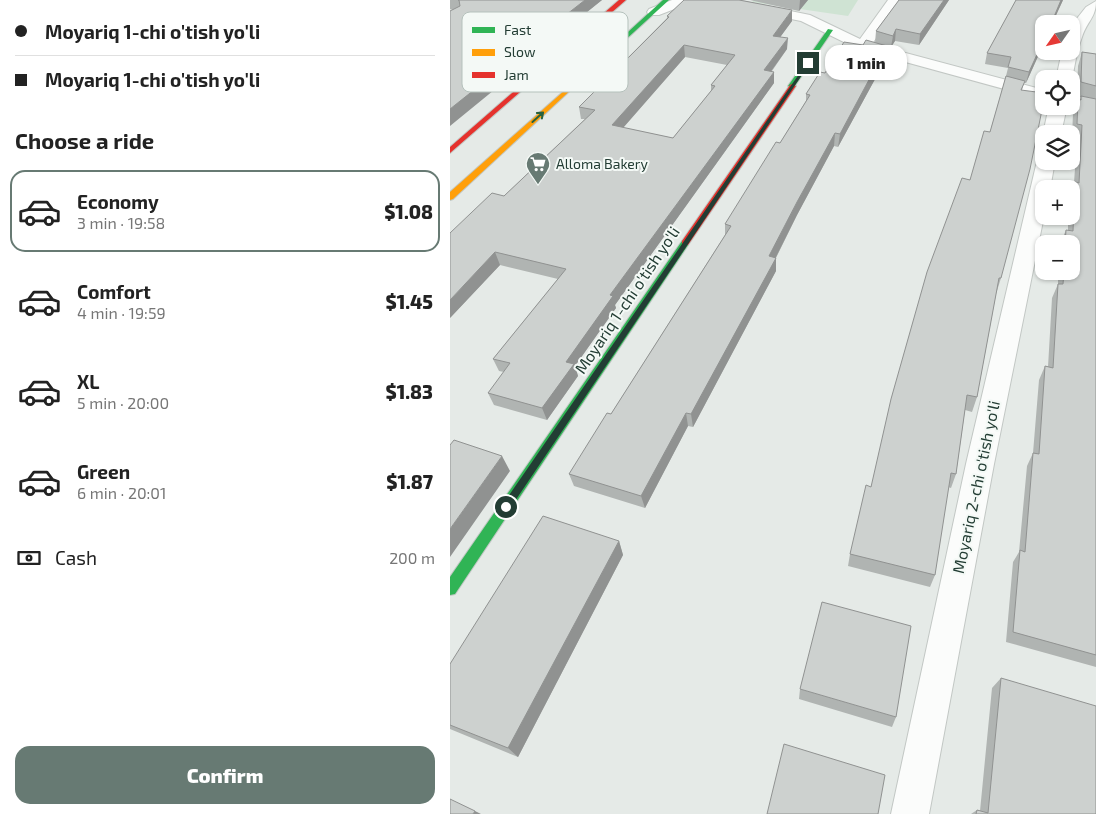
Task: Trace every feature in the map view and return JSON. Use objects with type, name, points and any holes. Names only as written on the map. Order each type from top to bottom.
[{"type":"main road","points":[[609,12],[623,0]]},
{"type":"main road","points":[[628,36],[666,0]]},
{"type":"main road","name":"Moyariq 1-chi o'tish yo'li","points":[[450,589],[830,30]]},
{"type":"main road","points":[[450,151],[518,92]]},
{"type":"main road","points":[[450,197],[566,92]]},
{"type":"main road","points":[[476,173],[523,115]]},
{"type":"main road","points":[[450,165],[484,122]]},
{"type":"street","points":[[654,12],[685,0]]},
{"type":"street","points":[[715,0],[805,18],[863,46],[1035,94]]},
{"type":"street","points":[[863,46],[895,0]]},
{"type":"street","points":[[1080,24],[1096,5]]},
{"type":"street","name":"Moyariq 2-chi o'tish yo'li","points":[[910,814],[980,464],[1044,170]]},
{"type":"green space","points":[[754,0],[858,0],[848,16],[752,2]]},
{"type":"building","points":[[459,0],[585,0],[570,12],[462,12],[462,92],[471,92],[450,109],[450,11],[460,6]]},
{"type":"building","points":[[684,0],[739,0],[792,10],[773,36],[788,38],[764,70],[774,72],[610,295],[613,296],[566,362],[574,364],[542,408],[488,393],[510,363],[493,359],[566,269],[495,252],[450,300],[450,233],[492,193],[504,196],[595,110],[579,107],[594,92],[628,92],[628,58],[669,17],[667,16]],"holes":[[[684,45],[735,55],[711,85],[715,86],[673,138],[612,125]]]},
{"type":"building","points":[[899,0],[944,0],[920,34],[896,29],[893,36],[876,31]]},
{"type":"building","points":[[1016,0],[1061,0],[1055,15],[1035,15],[1035,59],[1029,72],[1008,67],[1011,57],[987,53]]},
{"type":"building","points":[[866,40],[887,46],[840,134],[835,133],[797,202],[769,256],[776,258],[691,414],[686,413],[641,496],[569,474],[607,413],[611,414],[731,226],[725,224],[776,142],[780,143],[810,95],[806,94],[820,72],[825,73],[844,42],[863,45]]},
{"type":"building","points":[[1082,52],[1096,54],[1096,86],[1081,82]]},
{"type":"building","points":[[1006,76],[1025,81],[1021,90],[1035,92],[1035,115],[1041,115],[1039,125],[1035,125],[1035,144],[1030,169],[1001,278],[999,278],[977,397],[967,395],[956,474],[951,473],[935,575],[850,554],[866,485],[871,487],[891,399],[927,272],[962,178],[970,180],[984,131],[990,132]]},
{"type":"building","points":[[1081,96],[1096,99],[1096,655],[1013,632],[1020,550],[1025,552],[1033,453],[1039,454],[1045,366],[1053,368],[1058,284],[1063,284],[1063,280],[1080,280],[1080,235],[1066,235],[1066,230],[1073,231],[1073,225],[1080,225],[1079,180],[1082,125],[1077,124]]},
{"type":"building","points":[[454,440],[502,456],[450,529],[450,445]]},
{"type":"building","points":[[543,516],[619,541],[508,748],[450,725],[450,664]]},
{"type":"building","points":[[822,602],[911,626],[896,717],[800,689]]},
{"type":"building","points":[[1001,678],[1096,706],[1096,814],[976,814],[977,810],[988,813]]},
{"type":"building","points":[[784,744],[885,775],[878,814],[767,814]]},
{"type":"building","points":[[450,799],[475,811],[473,814],[450,814]]},
{"type":"traffic: fast","points":[[628,35],[666,0]]},
{"type":"traffic: fast","points":[[792,86],[830,30]]},
{"type":"traffic: fast","points":[[450,589],[685,243]]},
{"type":"traffic: slow","points":[[450,197],[565,92]]},
{"type":"traffic: jam","points":[[609,12],[623,0]]},
{"type":"traffic: jam","points":[[685,243],[792,86]]},
{"type":"traffic: jam","points":[[450,151],[518,92]]},
{"type":"place","name":"Alloma Bakery","points":[[538,185]]},
{"type":"route","points":[[506,507],[808,63]]}]
